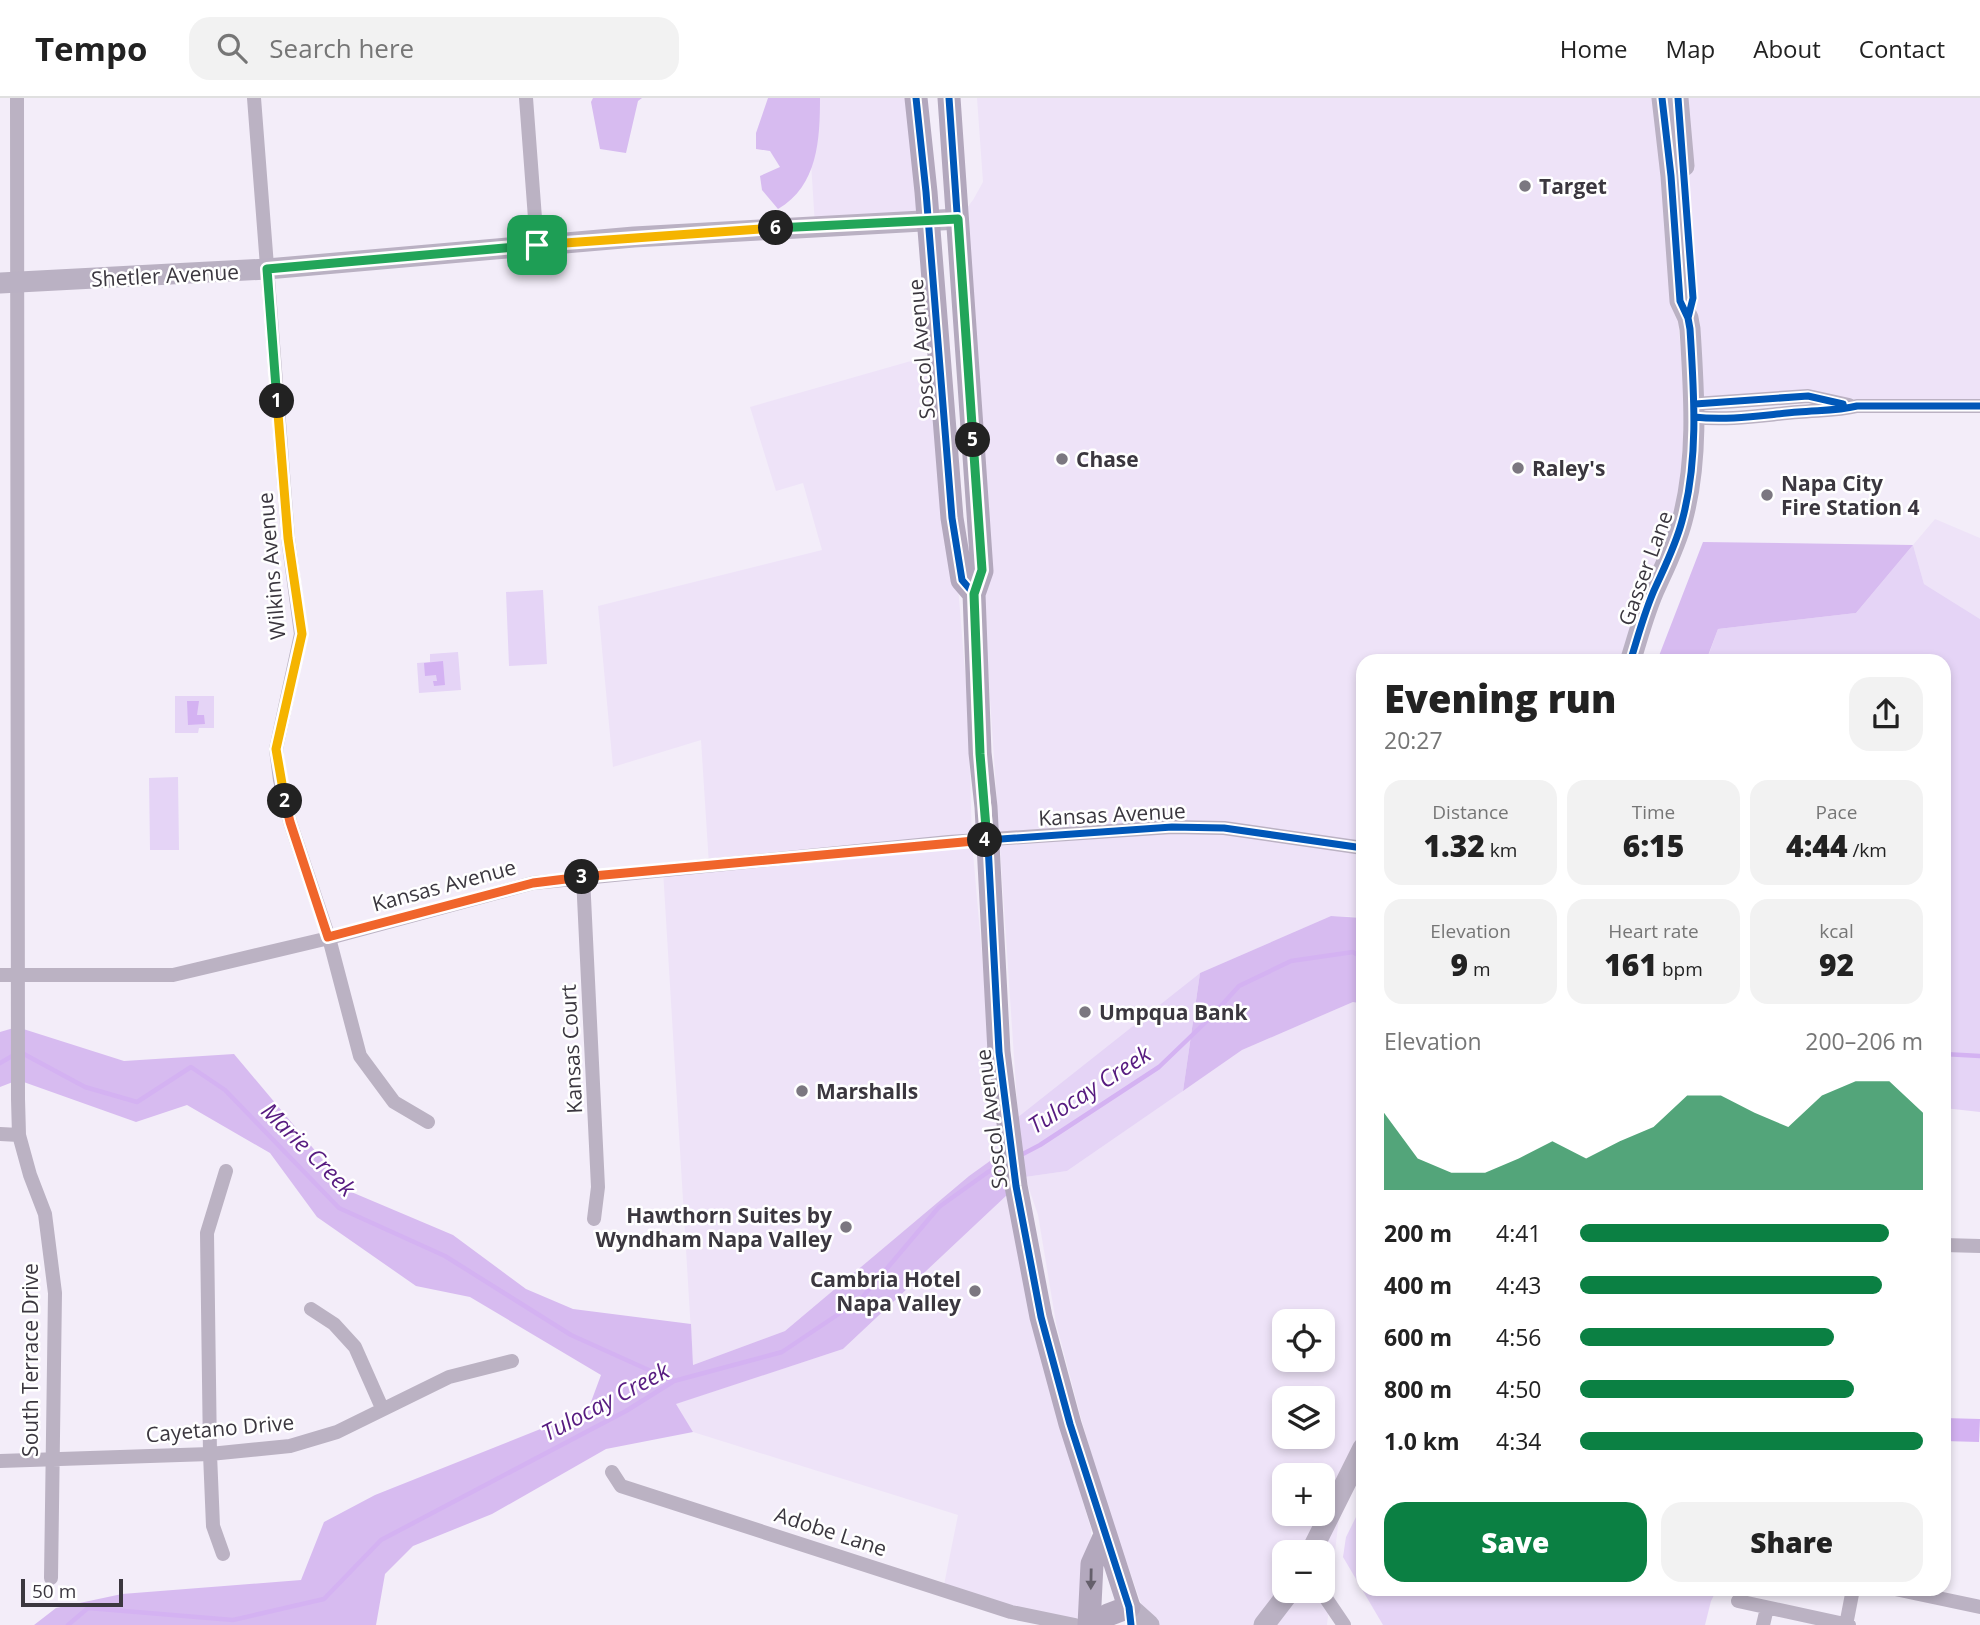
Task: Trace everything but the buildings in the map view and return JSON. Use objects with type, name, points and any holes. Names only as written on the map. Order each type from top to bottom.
[{"type":"main road","name":"Soscol Avenue","points":[[916,98],[952,518],[962,580],[974,594]]},
{"type":"main road","name":"Soscol Avenue","points":[[949,98],[982,570],[974,594],[980,754],[999,1052],[1010,1146],[1041,1317],[1070,1424],[1130,1616]]},
{"type":"main road","points":[[1092,1625],[1091,1564],[1105,1535]]},
{"type":"main road","points":[[1092,1625],[1108,1615],[1130,1616]]},
{"type":"street","name":"South Terrace Drive","points":[[17,98],[8,283],[18,312],[18,1099],[19,1135],[45,1214],[55,1293],[51,1578]]},
{"type":"street","name":"Wilkins Avenue","points":[[254,98],[288,538],[302,634],[276,749],[290,822],[328,937],[360,1056],[394,1102],[428,1122]]},
{"type":"street","points":[[526,98],[537,245]]},
{"type":"street","name":"Gasser Lane","points":[[1662,98],[1680,301],[1688,318]]},
{"type":"street","name":"Gasser Lane","points":[[1633,654],[1655,587],[1671,556],[1682,521],[1692,457],[1695,411],[1688,318],[1693,298],[1678,98]]},
{"type":"street","name":"Shetler Avenue","points":[[8,283],[267,269],[537,245],[958,219]]},
{"type":"street","points":[[1695,411],[1716,419],[1857,407],[1980,406]]},
{"type":"street","name":"Kansas Avenue","points":[[0,975],[173,975],[533,883],[583,877],[987,840],[1172,827],[1224,828],[1356,847]]},
{"type":"street","name":"Kansas Court","points":[[583,877],[598,1187],[594,1219]]},
{"type":"street","points":[[0,1134],[19,1135]]},
{"type":"street","points":[[223,1554],[213,1526],[207,1233],[226,1171]]},
{"type":"street","points":[[1951,1245],[1980,1246]]},
{"type":"street","points":[[311,1309],[334,1324],[355,1347],[383,1408]]},
{"type":"street","name":"Cayetano Drive","points":[[0,1461],[210,1454],[290,1446],[337,1432],[449,1377],[513,1361]]},
{"type":"street","points":[[1317,1540],[1356,1462]]},
{"type":"street","name":"Adobe Lane","points":[[612,1472],[621,1486],[1046,1623],[1074,1625]]},
{"type":"street","points":[[1738,1601],[1847,1625],[1852,1596]]},
{"type":"street","points":[[1928,1596],[1980,1607]]},
{"type":"street","points":[[1264,1625],[1281,1603]]},
{"type":"street","points":[[1329,1603],[1344,1625]]},
{"type":"street","points":[[1763,1625],[1767,1608]]},
{"type":"street","name":"Soscol Avenue","points":[[1130,1616],[1149,1625]]},
{"type":"shaded area","points":[[593,98],[642,98],[638,101],[626,153],[600,149],[591,102]]},
{"type":"shaded area","points":[[768,98],[820,98],[817,145],[809,175],[791,199],[778,209],[762,190],[760,176],[780,167],[770,151],[756,149],[756,133]]},
{"type":"shaded area","points":[[807,98],[916,98],[928,221],[815,226]]},
{"type":"shaded area","points":[[977,98],[1663,98],[1671,176],[1679,332],[1685,390],[1682,469],[1674,520],[1632,654],[1356,654],[1356,917],[1331,916],[1200,973],[1018,1117],[958,219],[983,182]]},
{"type":"shaded area","points":[[1678,98],[1980,98],[1980,406],[1857,406],[1808,396],[1702,403],[1700,322],[1693,298]]},
{"type":"shaded area","points":[[939,353],[968,709],[972,841],[1001,1153],[969,1176],[785,1331],[693,1365],[663,870],[709,865],[701,740],[613,767],[598,606],[822,550],[803,483],[776,491],[750,407]]},
{"type":"shaded area","points":[[1935,519],[1980,538],[1980,619],[1924,584],[1913,545]]},
{"type":"shaded area","points":[[1703,542],[1913,545],[1856,613],[1718,629],[1709,654],[1660,654]]},
{"type":"shaded area","points":[[1913,545],[1924,584],[1980,619],[1980,1112],[1951,1109],[1951,654],[1709,654],[1718,629],[1856,613]]},
{"type":"shaded area","points":[[543,590],[547,664],[509,666],[506,592]]},
{"type":"shaded area","points":[[458,652],[461,690],[419,693],[417,663],[430,662],[430,654]]},
{"type":"shaded area","points":[[443,661],[445,685],[434,686],[436,675],[425,676],[424,663]]},
{"type":"shaded area","points":[[175,696],[214,696],[214,728],[199,728],[198,733],[175,733]]},
{"type":"shaded area","points":[[187,701],[199,701],[197,715],[204,715],[205,724],[188,725]]},
{"type":"shaded area","points":[[178,777],[179,850],[150,850],[149,778]]},
{"type":"shaded area","points":[[1331,916],[1356,918],[1356,1003],[1242,1050],[1183,1091],[1200,973]]},
{"type":"shaded area","points":[[1200,973],[1183,1091],[1067,1171],[1025,1177],[1018,1117]]},
{"type":"shaded area","points":[[1356,1003],[1356,1462],[1342,1489],[1335,1552],[1335,1540],[1272,1540],[1272,1603],[1329,1603],[1327,1625],[1149,1625],[1107,1508],[1081,1418],[1056,1323],[1038,1215],[1025,1177],[1067,1171],[1242,1050]]},
{"type":"shaded area","points":[[17,1027],[124,1061],[234,1054],[349,1191],[453,1235],[526,1289],[573,1309],[691,1324],[693,1365],[785,1331],[969,1176],[1001,1153],[1007,1195],[843,1349],[676,1404],[693,1432],[606,1449],[492,1514],[413,1546],[385,1574],[376,1625],[34,1625],[56,1608],[122,1594],[301,1580],[324,1522],[375,1495],[588,1410],[601,1375],[470,1297],[416,1286],[317,1217],[270,1153],[187,1105],[136,1122],[18,1080],[0,1087],[0,1032]]},
{"type":"shaded area","points":[[1007,1195],[1068,1452],[1091,1529],[1089,1625],[943,1590],[958,1515],[693,1432],[675,1404],[843,1349]]},
{"type":"shaded area","points":[[1951,1418],[1980,1419],[1979,1442],[1951,1441]]},
{"type":"shaded area","points":[[1356,1517],[1356,1579],[1343,1557],[1346,1537]]},
{"type":"shaded area","points":[[1366,1596],[1714,1596],[1705,1625],[1383,1625]]},
{"type":"waterway","name":"Tulocay Creek","points":[[1019,1156],[1159,1067],[1239,986],[1291,961],[1353,952],[1356,954]]},
{"type":"waterway","name":"Marie Creek","points":[[22,1053],[85,1087],[137,1102],[191,1067],[225,1090],[339,1208],[445,1256],[571,1335],[673,1381]]},
{"type":"waterway","name":"Tulocay Creek","points":[[1951,1054],[1980,1056]]},
{"type":"waterway","name":"Marie Creek","points":[[0,1063],[14,1055]]},
{"type":"waterway","name":"Tulocay Creek","points":[[68,1625],[88,1608],[233,1620],[324,1599],[381,1540],[626,1411],[674,1381],[782,1352],[861,1299],[939,1207],[1005,1163]]},
{"type":"cycle path","points":[[916,98],[952,518],[962,580],[974,594]]},
{"type":"cycle path","points":[[949,98],[982,571],[974,594],[980,753],[986,807],[999,1052],[1016,1186],[1041,1317],[1070,1424],[1129,1607],[1131,1625]]},
{"type":"cycle path","points":[[1632,654],[1648,604],[1680,529],[1693,450],[1694,402],[1690,329],[1680,301],[1662,98]]},
{"type":"cycle path","points":[[1678,98],[1693,298],[1688,318]]},
{"type":"cycle path","points":[[1695,404],[1808,396],[1843,404]]},
{"type":"cycle path","points":[[1694,417],[1746,417],[1857,406],[1980,406]]},
{"type":"cycle path","points":[[987,840],[1172,827],[1224,828],[1356,847]]},
{"type":"place","name":"Target","points":[[1525,186]]},
{"type":"place","name":"Chase","points":[[1062,459]]},
{"type":"place","name":"Raley's","points":[[1518,468]]},
{"type":"place","name":"Napa City Fire Station 4","points":[[1767,495]]},
{"type":"place","name":"Umpqua Bank","points":[[1085,1012]]},
{"type":"place","name":"Marshalls","points":[[802,1091]]},
{"type":"place","name":"Hawthorn Suites by Wyndham Napa Valley","points":[[846,1227]]},
{"type":"place","name":"Cambria Hotel Napa Valley","points":[[975,1291]]},
{"type":"route","points":[[958,219],[982,570],[974,594],[980,754],[987,840],[533,883],[328,937],[290,822],[276,749],[302,634],[288,538],[267,269],[537,245],[958,219]]}]
